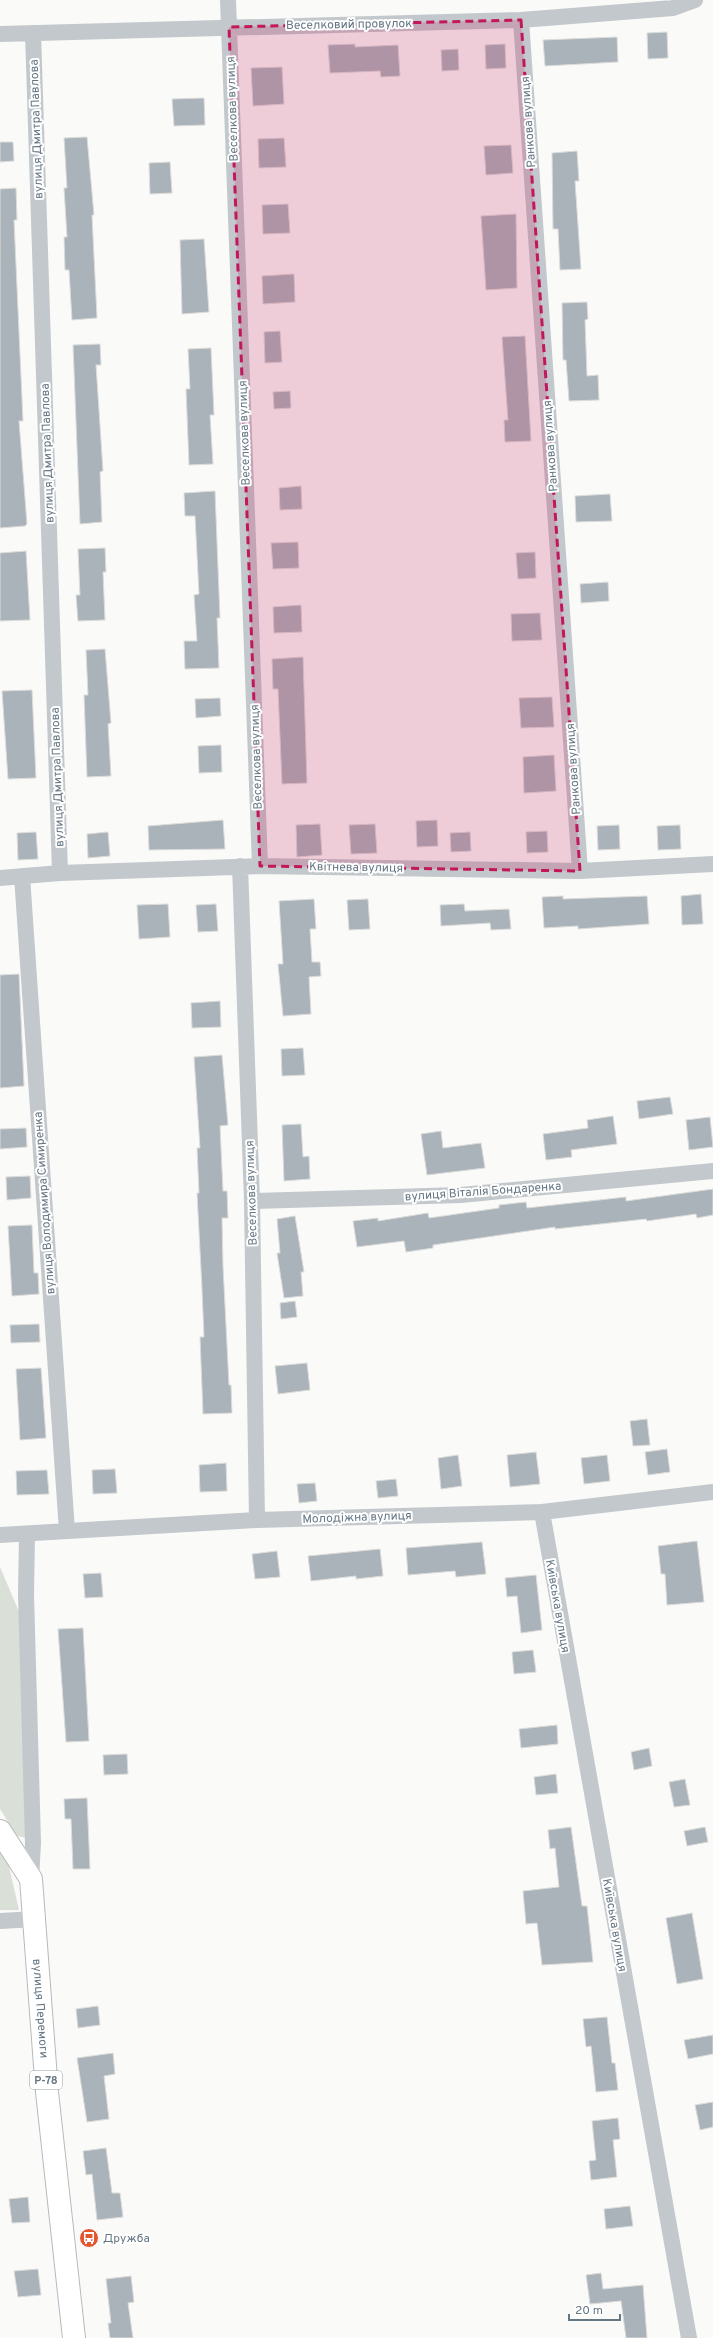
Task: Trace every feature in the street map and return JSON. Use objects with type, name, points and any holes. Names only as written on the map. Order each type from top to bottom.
[{"type":"main road","name":"вулиця Перемоги","points":[[0,1831],[31,1879],[47,2092],[74,2338]]},
{"type":"street","name":"Веселкова вулиця","points":[[228,0],[260,866]]},
{"type":"street","name":"Веселковий провулок","points":[[0,34],[521,20],[673,8],[695,0]]},
{"type":"street","name":"Ранкова вулиця","points":[[521,20],[580,871]]},
{"type":"street","name":"вулиця Дмитра Павлова","points":[[33,33],[60,873]]},
{"type":"street","name":"Квітнева вулиця","points":[[0,878],[60,873],[240,866],[580,871],[713,864]]},
{"type":"street","name":"Веселкова вулиця","points":[[240,866],[252,1201],[257,1520]]},
{"type":"street","name":"вулиця Володимира Симиренка","points":[[22,876],[67,1531]]},
{"type":"street","name":"вулиця Віталія Бондаренка","points":[[252,1201],[461,1195],[713,1171]]},
{"type":"street","name":"Молодіжна вулиця","points":[[0,1535],[257,1520],[542,1512],[713,1492]]},
{"type":"street","name":"Київська вулиця","points":[[542,1512],[689,2338]]},
{"type":"street","points":[[28,1534],[26,1595],[33,1843],[31,1879]]},
{"type":"street","points":[[0,1922],[35,1919]]},
{"type":"highlighted area","points":[[521,20],[580,871],[260,866],[229,27]]},
{"type":"shaded area","points":[[0,1567],[20,1614],[27,1838],[17,1836],[0,1809]]},
{"type":"shaded area","points":[[0,1848],[8,1862],[19,1910],[0,1910]]},
{"type":"building","points":[[667,32],[668,58],[648,59],[647,33]]},
{"type":"building","points":[[617,37],[618,62],[545,66],[543,40]]},
{"type":"building","points":[[355,44],[355,47],[398,45],[400,76],[381,77],[380,71],[330,73],[328,45]]},
{"type":"building","points":[[505,44],[506,68],[486,69],[485,45]]},
{"type":"building","points":[[458,49],[459,70],[442,71],[441,50]]},
{"type":"building","points":[[282,67],[284,104],[253,106],[251,68]]},
{"type":"building","points":[[204,98],[205,125],[174,126],[172,99]]},
{"type":"building","points":[[87,137],[94,215],[92,215],[97,318],[72,320],[69,270],[65,270],[64,237],[67,237],[64,188],[67,188],[64,138]]},
{"type":"building","points":[[284,138],[286,167],[259,168],[258,139]]},
{"type":"building","points":[[0,142],[13,142],[14,161],[0,162]]},
{"type":"building","points":[[511,145],[513,173],[486,175],[484,146]]},
{"type":"building","points":[[577,151],[579,181],[575,181],[581,269],[560,270],[558,229],[553,229],[552,153]]},
{"type":"building","points":[[170,162],[172,193],[150,194],[149,163]]},
{"type":"building","points":[[16,188],[17,220],[14,220],[23,421],[19,421],[27,524],[25,526],[0,528],[0,189]]},
{"type":"building","points":[[288,204],[290,233],[263,234],[262,205]]},
{"type":"building","points":[[516,214],[517,288],[486,290],[481,216]]},
{"type":"building","points":[[204,239],[209,312],[182,314],[180,240]]},
{"type":"building","points":[[294,274],[295,302],[263,304],[262,276]]},
{"type":"building","points":[[587,302],[588,319],[585,320],[587,376],[598,375],[599,400],[569,401],[566,360],[563,360],[562,303]]},
{"type":"building","points":[[280,331],[282,362],[265,363],[264,332]]},
{"type":"building","points":[[525,336],[531,441],[505,442],[504,420],[508,420],[502,337]]},
{"type":"building","points":[[100,344],[101,365],[96,365],[103,471],[100,472],[102,522],[80,524],[73,345]]},
{"type":"building","points":[[211,348],[214,415],[210,415],[213,464],[189,465],[186,389],[190,389],[188,349]]},
{"type":"building","points":[[290,391],[291,408],[274,409],[273,392]]},
{"type":"building","points":[[301,486],[302,509],[280,510],[279,488]]},
{"type":"building","points":[[215,491],[220,618],[217,618],[219,668],[185,669],[184,641],[197,641],[194,595],[199,594],[195,516],[185,516],[184,493]]},
{"type":"building","points":[[610,494],[612,521],[576,522],[575,496]]},
{"type":"building","points":[[298,542],[299,568],[273,569],[271,543]]},
{"type":"building","points":[[105,548],[106,572],[103,572],[105,620],[78,621],[76,595],[80,595],[78,549]]},
{"type":"building","points":[[26,551],[30,620],[0,621],[0,553]]},
{"type":"building","points":[[535,552],[536,578],[518,579],[516,553]]},
{"type":"building","points":[[608,582],[609,601],[581,603],[580,584]]},
{"type":"building","points":[[301,605],[302,632],[274,633],[273,607]]},
{"type":"building","points":[[540,613],[542,640],[512,641],[511,614]]},
{"type":"building","points":[[105,649],[111,723],[108,724],[111,776],[87,777],[84,695],[88,695],[86,650]]},
{"type":"building","points":[[303,657],[307,783],[282,784],[278,689],[273,689],[272,659]]},
{"type":"building","points":[[32,690],[36,778],[8,779],[2,691]]},
{"type":"building","points":[[552,697],[554,727],[521,728],[519,698]]},
{"type":"building","points":[[220,698],[221,716],[196,718],[195,699]]},
{"type":"building","points":[[221,745],[222,772],[199,773],[198,746]]},
{"type":"building","points":[[554,755],[556,791],[524,793],[523,757]]},
{"type":"building","points":[[223,820],[225,849],[149,850],[148,826]]},
{"type":"building","points":[[437,820],[438,846],[417,847],[416,821]]},
{"type":"building","points":[[320,824],[322,855],[297,857],[296,825]]},
{"type":"building","points":[[375,824],[377,853],[351,854],[349,825]]},
{"type":"building","points":[[619,825],[620,849],[598,850],[597,826]]},
{"type":"building","points":[[680,825],[681,849],[658,850],[657,826]]},
{"type":"building","points":[[547,831],[548,852],[527,853],[526,832]]},
{"type":"building","points":[[36,832],[38,859],[18,860],[17,833]]},
{"type":"building","points":[[108,832],[110,856],[88,858],[87,834]]},
{"type":"building","points":[[470,832],[471,851],[451,852],[450,833]]},
{"type":"building","points":[[701,894],[703,924],[682,925],[681,896]]},
{"type":"building","points":[[563,896],[563,899],[647,896],[649,924],[578,929],[578,926],[544,928],[542,897]]},
{"type":"building","points":[[314,899],[316,929],[310,929],[312,962],[320,962],[321,976],[309,977],[311,1014],[283,1016],[278,964],[283,964],[279,901]]},
{"type":"building","points":[[368,899],[370,929],[349,930],[347,900]]},
{"type":"building","points":[[168,904],[170,937],[139,939],[137,905]]},
{"type":"building","points":[[216,904],[218,931],[198,932],[196,905]]},
{"type":"building","points":[[464,904],[465,911],[509,909],[511,929],[491,930],[490,923],[441,926],[440,905]]},
{"type":"building","points":[[19,974],[24,1086],[0,1088],[0,975]]},
{"type":"building","points":[[220,1001],[221,1027],[192,1028],[191,1003]]},
{"type":"building","points":[[303,1048],[305,1075],[282,1076],[281,1049]]},
{"type":"building","points":[[222,1055],[228,1125],[220,1126],[223,1191],[227,1191],[228,1218],[222,1218],[223,1266],[229,1385],[231,1385],[232,1413],[203,1414],[200,1337],[204,1337],[197,1193],[199,1193],[197,1148],[200,1148],[194,1057]]},
{"type":"building","points":[[670,1097],[673,1114],[639,1119],[637,1101]]},
{"type":"building","points":[[613,1116],[617,1144],[571,1150],[572,1157],[546,1160],[543,1134],[588,1128],[587,1120]]},
{"type":"building","points":[[710,1117],[713,1147],[689,1150],[686,1120]]},
{"type":"building","points":[[301,1124],[303,1157],[309,1156],[310,1179],[284,1181],[282,1125]]},
{"type":"building","points":[[26,1128],[27,1147],[0,1149],[0,1129]]},
{"type":"building","points":[[441,1131],[443,1148],[481,1143],[485,1168],[427,1175],[421,1134]]},
{"type":"building","points":[[30,1176],[31,1198],[7,1200],[6,1177]]},
{"type":"building","points":[[713,1189],[713,1215],[697,1218],[696,1214],[647,1221],[646,1219],[555,1229],[555,1227],[433,1245],[433,1248],[406,1252],[404,1241],[357,1247],[353,1221],[378,1218],[378,1221],[428,1213],[429,1218],[499,1208],[499,1205],[526,1202],[527,1208],[626,1197],[626,1201]]},
{"type":"building","points":[[295,1216],[304,1272],[301,1272],[303,1296],[284,1298],[277,1253],[280,1253],[277,1219]]},
{"type":"building","points":[[32,1225],[34,1273],[38,1273],[39,1294],[12,1296],[8,1226]]},
{"type":"building","points":[[295,1301],[297,1317],[281,1319],[280,1303]]},
{"type":"building","points":[[39,1324],[40,1342],[11,1343],[10,1325]]},
{"type":"building","points":[[307,1363],[310,1390],[278,1394],[275,1366]]},
{"type":"building","points":[[41,1368],[46,1438],[20,1440],[16,1369]]},
{"type":"building","points":[[647,1419],[650,1445],[633,1446],[630,1421]]},
{"type":"building","points":[[667,1449],[670,1472],[648,1475],[645,1452]]},
{"type":"building","points":[[536,1452],[540,1484],[510,1487],[507,1455]]},
{"type":"building","points":[[458,1455],[462,1486],[441,1489],[438,1458]]},
{"type":"building","points":[[607,1455],[610,1481],[584,1484],[581,1458]]},
{"type":"building","points":[[226,1463],[227,1491],[200,1492],[199,1465]]},
{"type":"building","points":[[115,1469],[117,1493],[93,1494],[92,1470]]},
{"type":"building","points":[[47,1470],[49,1494],[17,1495],[16,1471]]},
{"type":"building","points":[[396,1479],[398,1496],[378,1498],[376,1481]]},
{"type":"building","points":[[315,1483],[317,1501],[299,1503],[297,1484]]},
{"type":"building","points":[[697,1541],[704,1602],[667,1605],[665,1574],[661,1574],[658,1546]]},
{"type":"building","points":[[482,1542],[486,1574],[456,1577],[455,1571],[408,1575],[406,1548]]},
{"type":"building","points":[[380,1549],[383,1576],[356,1579],[356,1576],[311,1581],[308,1556]]},
{"type":"building","points":[[277,1551],[280,1577],[255,1579],[252,1554]]},
{"type":"building","points":[[101,1573],[103,1597],[85,1598],[83,1574]]},
{"type":"building","points":[[536,1575],[542,1630],[521,1633],[517,1596],[507,1597],[505,1578]]},
{"type":"building","points":[[83,1628],[89,1741],[66,1742],[58,1629]]},
{"type":"building","points":[[533,1650],[536,1672],[514,1674],[512,1652]]},
{"type":"building","points":[[557,1725],[558,1744],[521,1748],[519,1729]]},
{"type":"building","points":[[649,1748],[652,1766],[634,1770],[631,1752]]},
{"type":"building","points":[[127,1754],[128,1774],[104,1775],[103,1755]]},
{"type":"building","points":[[556,1774],[558,1793],[536,1795],[534,1777]]},
{"type":"building","points":[[685,1779],[690,1805],[674,1807],[669,1782]]},
{"type":"building","points":[[87,1798],[90,1869],[73,1869],[71,1819],[65,1819],[64,1799]]},
{"type":"building","points":[[571,1827],[582,1906],[587,1906],[593,1962],[542,1965],[537,1923],[526,1924],[523,1891],[559,1887],[555,1848],[550,1849],[548,1830]]},
{"type":"building","points":[[705,1827],[708,1842],[687,1846],[684,1831]]},
{"type":"building","points":[[692,1913],[703,1979],[677,1984],[666,1918]]},
{"type":"building","points":[[98,2006],[100,2025],[78,2028],[76,2009]]},
{"type":"building","points":[[607,2017],[612,2063],[615,2063],[618,2090],[596,2092],[591,2046],[586,2047],[583,2019]]},
{"type":"building","points":[[713,2035],[713,2054],[688,2059],[684,2040]]},
{"type":"building","points":[[113,2053],[115,2074],[104,2076],[109,2119],[87,2122],[77,2058]]},
{"type":"building","points":[[713,2102],[713,2127],[700,2130],[695,2105]]},
{"type":"building","points":[[618,2118],[620,2139],[613,2140],[617,2177],[591,2180],[589,2161],[596,2160],[592,2121]]},
{"type":"building","points":[[106,2148],[112,2193],[120,2193],[123,2217],[97,2220],[92,2174],[86,2175],[83,2151]]},
{"type":"building","points":[[28,2197],[30,2222],[12,2223],[9,2199]]},
{"type":"building","points":[[630,2206],[633,2226],[606,2229],[604,2209]]},
{"type":"building","points":[[38,2269],[41,2295],[18,2297],[14,2271]]},
{"type":"building","points":[[601,2273],[603,2289],[643,2285],[647,2338],[626,2338],[621,2301],[590,2304],[586,2275]]},
{"type":"building","points":[[131,2276],[134,2302],[128,2303],[133,2338],[110,2338],[108,2323],[111,2323],[106,2279]]},
{"type":"place","name":"Дружба","points":[[89,2238]]}]
